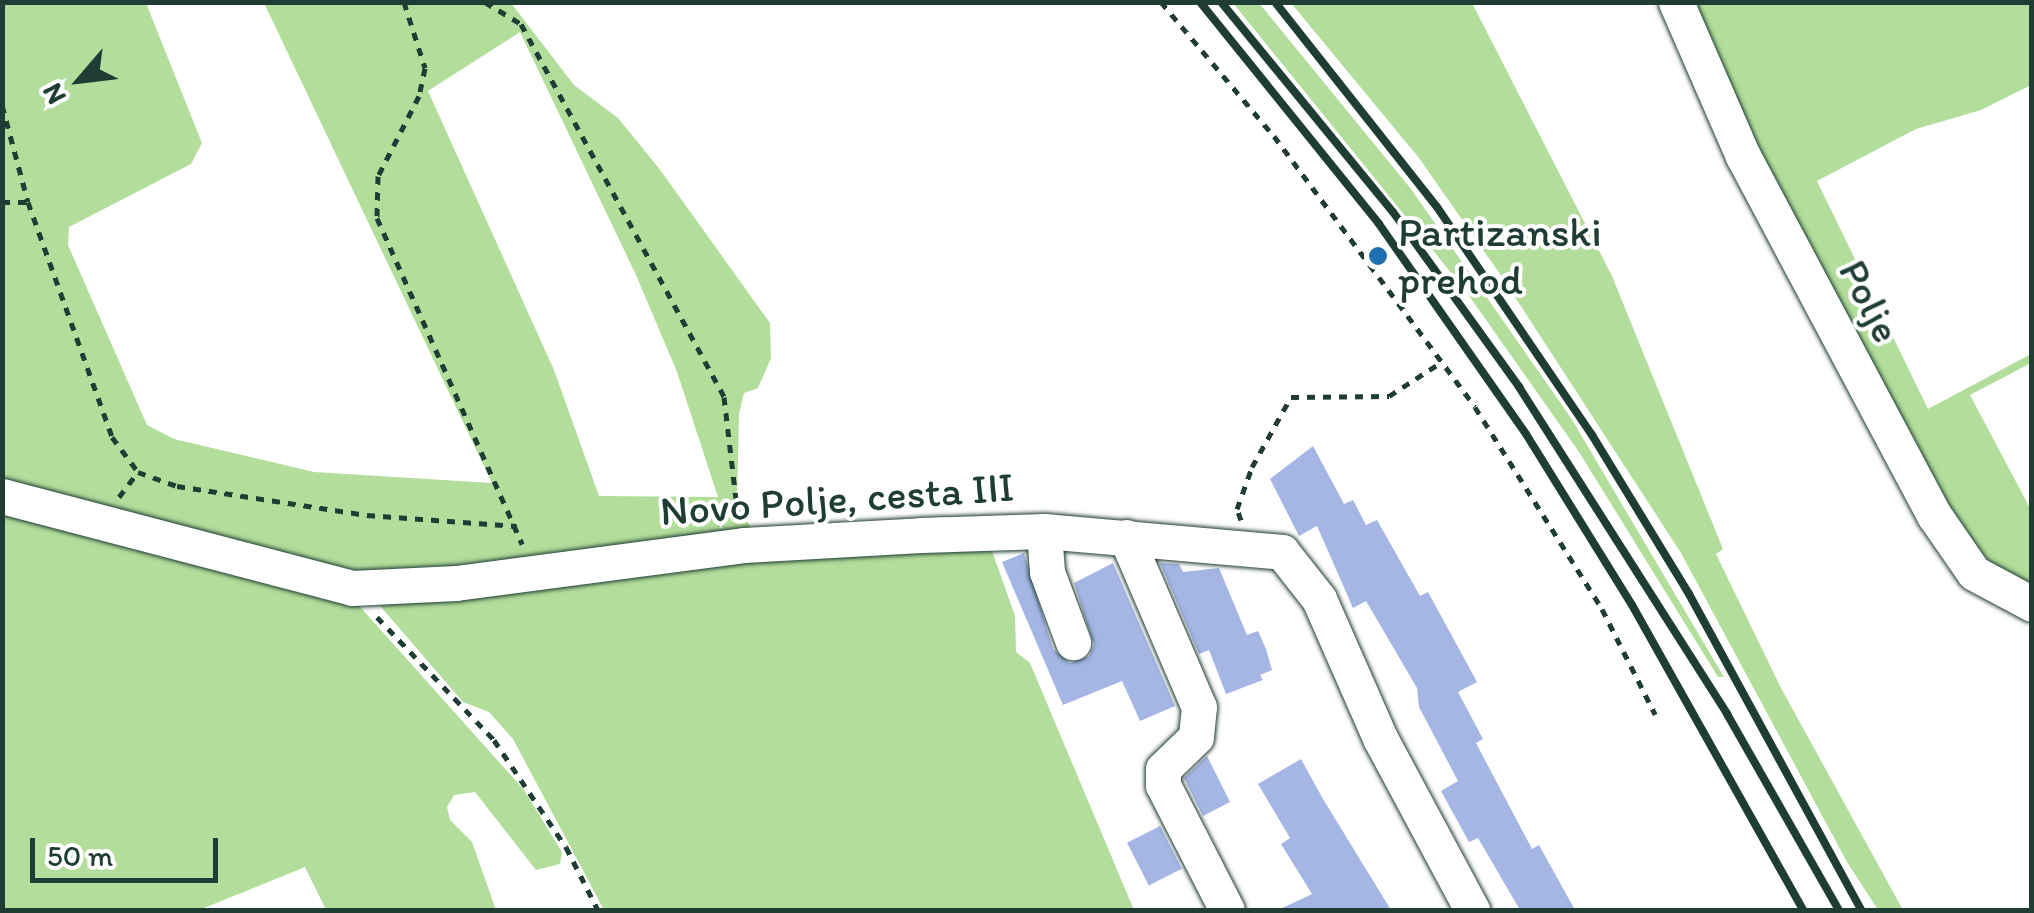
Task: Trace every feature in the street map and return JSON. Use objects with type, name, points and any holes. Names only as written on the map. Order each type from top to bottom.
[{"type":"street","name":"Polje","points":[[1676,2],[1743,156],[1934,515],[1974,572],[2032,604]]},
{"type":"street","name":"Novo Polje, cesta III","points":[[2,496],[352,588],[456,583],[531,570],[744,545],[1044,531],[1256,545],[1294,561],[1319,598],[1382,740],[1472,910]]},
{"type":"street","points":[[1044,531],[1047,572],[1073,642]]},
{"type":"street","points":[[1126,537],[1199,707],[1196,737],[1163,769],[1163,786],[1227,910]]},
{"type":"path","points":[[404,2],[425,68],[419,96],[378,176],[377,218],[516,526],[531,570]]},
{"type":"path","points":[[485,2],[521,24],[724,398],[728,477],[744,545]]},
{"type":"path","points":[[1161,2],[1274,136],[1528,487],[1655,714]]},
{"type":"path","points":[[2,105],[28,202],[112,436],[138,472],[176,486],[367,516],[516,526]]},
{"type":"path","points":[[2,202],[28,202]]},
{"type":"path","points":[[1256,545],[1237,509],[1284,403],[1300,394],[1389,396],[1440,363]]},
{"type":"path","points":[[352,588],[494,740],[566,847],[598,910]]},
{"type":"green space","points":[[2,3],[146,3],[202,143],[191,164],[69,227],[68,245],[147,425],[174,439],[314,472],[492,483],[264,3],[511,3],[574,85],[618,118],[661,171],[770,323],[771,358],[758,388],[744,393],[739,414],[737,499],[754,535],[464,569],[337,576],[3,486]],"holes":[[[520,32],[636,275],[677,372],[718,497],[599,496],[554,370],[428,91]]]},
{"type":"green space","points":[[1233,3],[1259,3],[1411,189],[1571,418],[1724,677],[1718,677],[1579,452],[1465,290]]},
{"type":"green space","points":[[1291,3],[1472,3],[1612,276],[1723,549],[1716,554],[1781,688],[1903,910],[1878,910],[1847,862],[1681,553],[1500,274],[1419,158]]},
{"type":"green space","points":[[1689,3],[2031,3],[2031,85],[1981,110],[1916,129],[1817,181],[1928,409],[2031,354],[2031,363],[1970,395],[2031,510],[2031,595],[1980,565],[1838,316]]},
{"type":"green space","points":[[2,509],[354,600],[524,790],[562,852],[560,864],[536,870],[475,792],[454,795],[447,807],[450,820],[472,842],[496,910],[326,910],[305,867],[199,910],[3,910]]},
{"type":"green space","points":[[991,548],[1015,616],[1016,652],[1030,663],[1134,910],[604,910],[513,739],[489,712],[463,702],[375,600],[606,569]]},
{"type":"building","points":[[1313,446],[1344,504],[1353,500],[1366,525],[1377,520],[1420,596],[1428,592],[1477,682],[1458,692],[1483,739],[1476,743],[1532,849],[1539,845],[1575,910],[1520,910],[1478,838],[1469,842],[1441,791],[1458,781],[1419,707],[1417,688],[1366,601],[1353,608],[1317,526],[1299,536],[1270,479]]},
{"type":"building","points":[[1024,553],[1053,649],[1070,663],[1089,656],[1094,645],[1074,583],[1113,563],[1175,706],[1140,721],[1122,681],[1063,705],[1002,562]]},
{"type":"building","points":[[1160,563],[1179,564],[1183,572],[1219,568],[1247,635],[1258,631],[1266,649],[1272,670],[1260,675],[1263,680],[1226,694],[1209,650],[1199,654]]},
{"type":"building","points":[[1207,756],[1230,802],[1203,816],[1184,778]]},
{"type":"building","points":[[1301,759],[1391,910],[1278,910],[1312,894],[1281,844],[1290,838],[1258,784]]},
{"type":"building","points":[[1160,826],[1182,869],[1149,886],[1127,843]]},
{"type":"railway","points":[[1200,2],[1379,224],[1526,434],[1632,605],[1803,910]]},
{"type":"railway","points":[[1221,2],[1393,212],[1519,387],[1727,714],[1839,910]]},
{"type":"railway","points":[[1275,2],[1437,207],[1592,435],[1689,594],[1861,910]]},
{"type":"place","name":"Partizanski prehod","points":[[1378,256]]}]
